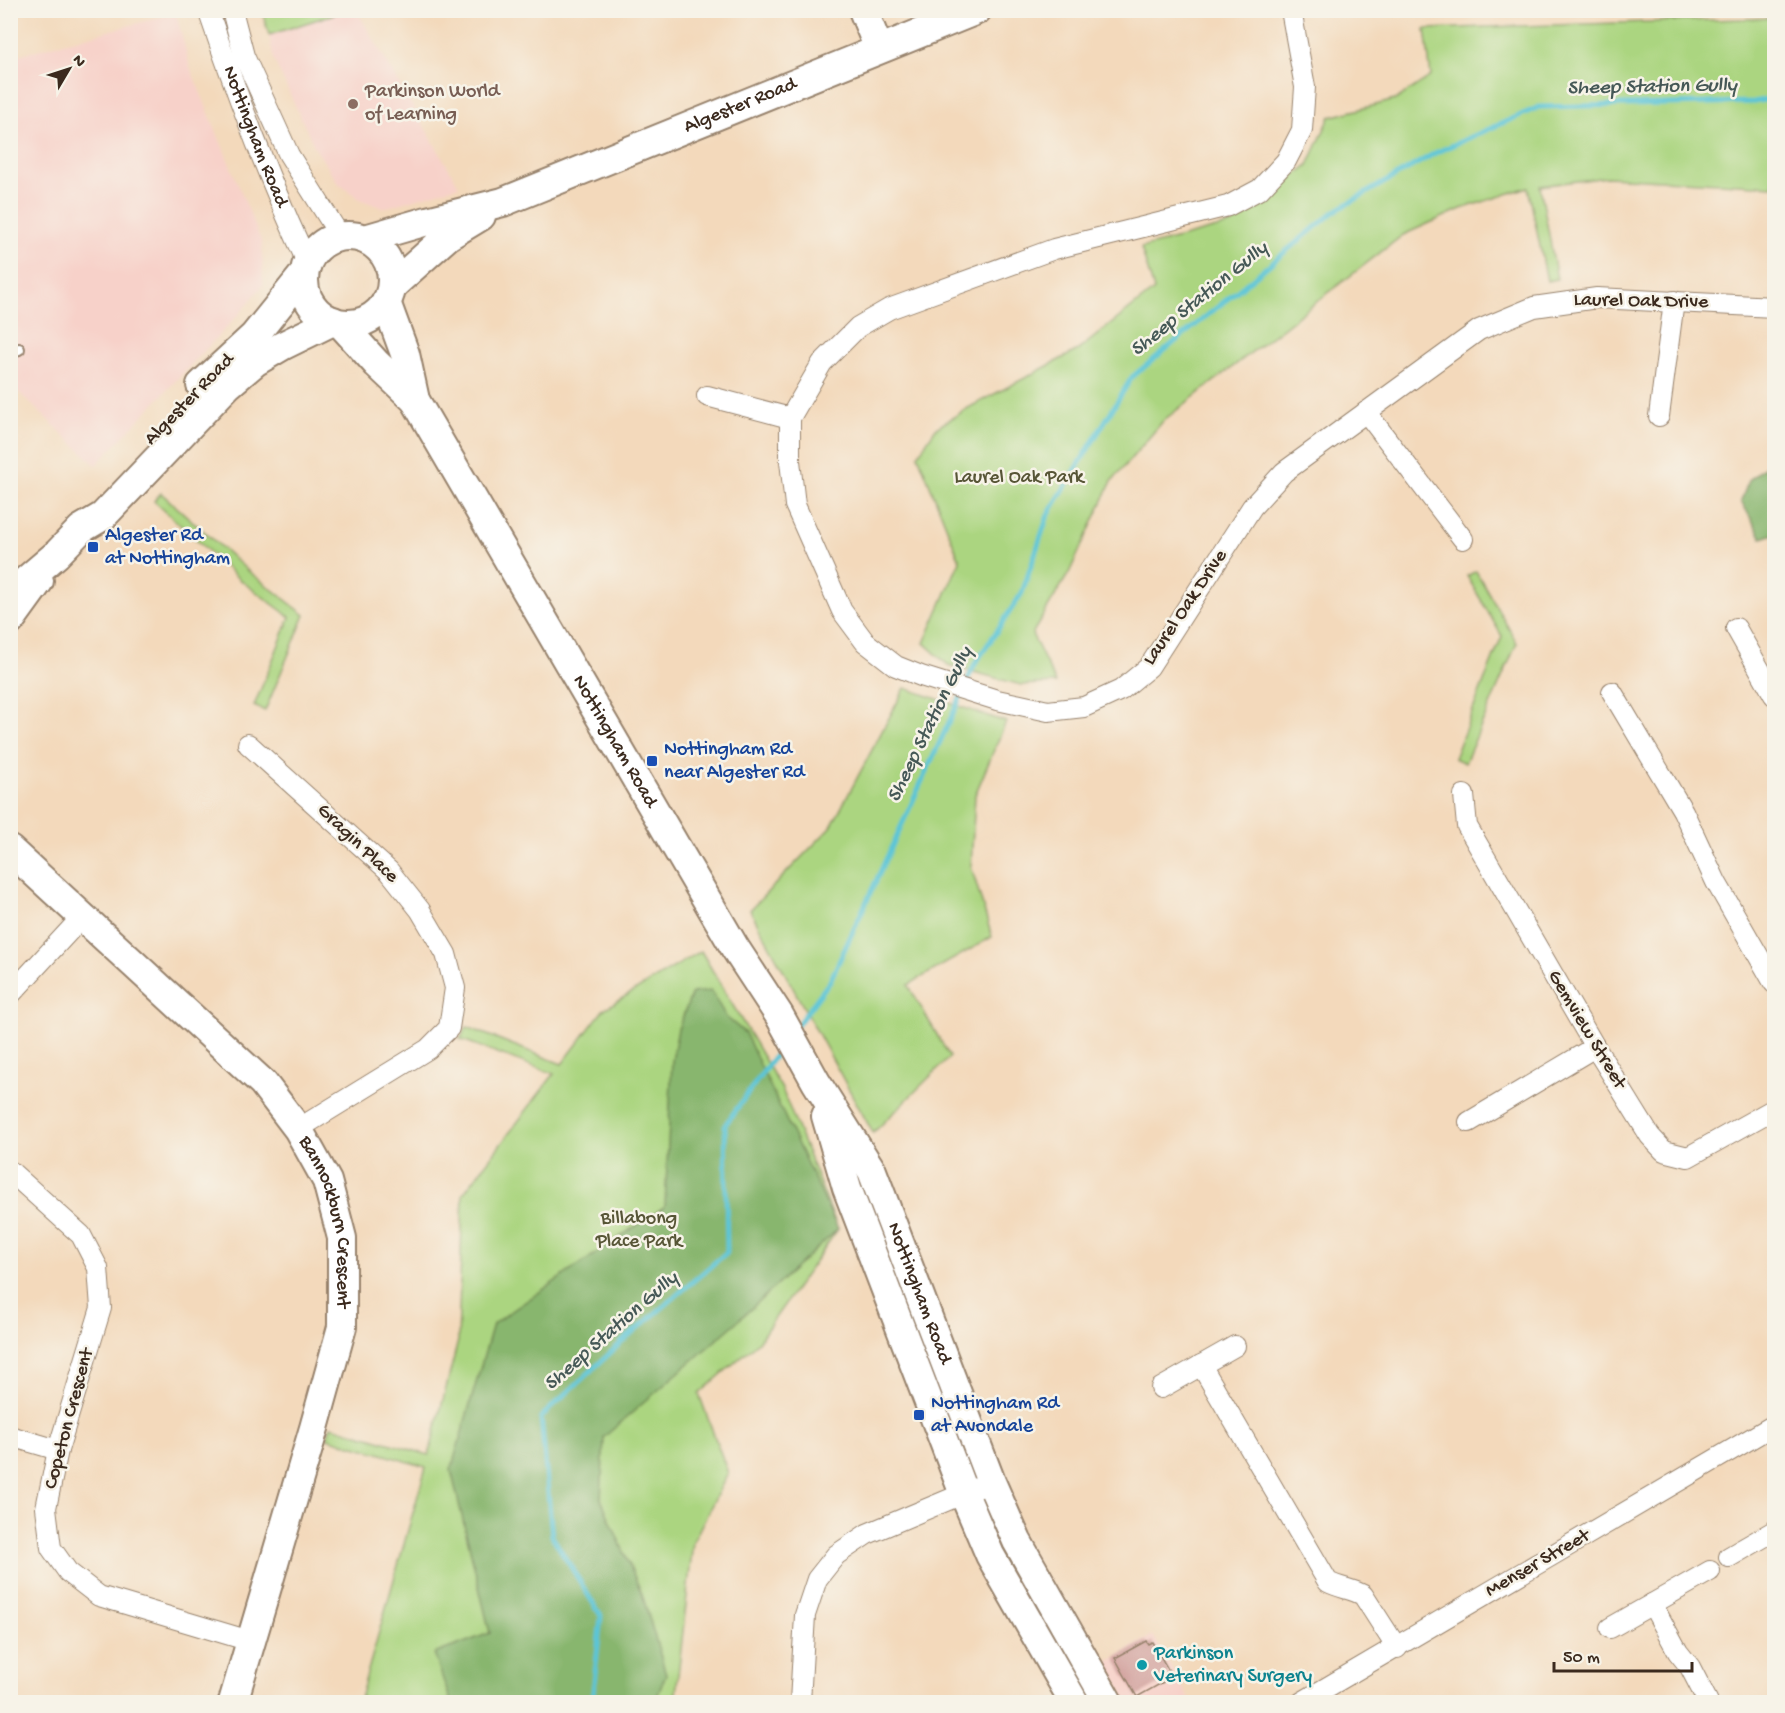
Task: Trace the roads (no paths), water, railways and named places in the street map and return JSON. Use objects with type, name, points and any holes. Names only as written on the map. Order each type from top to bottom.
[{"type":"street","name":"Nottingham Road","points":[[208,10],[235,87],[292,229],[305,268]]},
{"type":"street","name":"Nottingham Road","points":[[232,10],[244,56],[289,155],[353,237]]},
{"type":"street","points":[[863,10],[879,50]]},
{"type":"street","name":"Algester Road","points":[[353,237],[503,202],[976,10]]},
{"type":"street","points":[[707,396],[790,418],[822,363],[858,327],[889,309],[1054,249],[1228,206],[1260,189],[1286,161],[1302,130],[1305,87],[1291,10]]},
{"type":"street","name":"Algester Road","points":[[389,294],[448,236],[503,202]]},
{"type":"street","points":[[353,237],[377,247],[386,258],[391,272],[389,294],[378,312],[367,320],[354,324],[337,323],[320,314],[310,303],[304,290],[305,268],[315,250],[327,240],[353,237]]},
{"type":"street","name":"Algester Road","points":[[10,594],[57,554],[81,529],[93,507],[176,410],[212,373],[254,336],[305,268]]},
{"type":"street","name":"Nottingham Road","points":[[389,294],[416,400],[735,948],[779,1015],[816,1082],[872,1171],[1017,1541],[1108,1702]]},
{"type":"street","name":"Laurel Oak Drive","points":[[790,418],[790,460],[795,505],[842,611],[865,642],[896,666],[997,700],[1048,711],[1084,706],[1121,690],[1149,667],[1252,507],[1284,472],[1479,330],[1534,307],[1597,297],[1774,307]]},
{"type":"street","points":[[1659,416],[1674,301]]},
{"type":"street","name":"Nottingham Road","points":[[337,323],[416,400]]},
{"type":"street","name":"Algester Road","points":[[81,529],[104,516],[192,421],[246,370],[282,346],[337,323]]},
{"type":"street","points":[[1366,412],[1463,539]]},
{"type":"street","name":"Algester Road","points":[[10,621],[57,554]]},
{"type":"street","points":[[1736,628],[1774,695]]},
{"type":"street","points":[[1612,692],[1683,811],[1716,882],[1774,983]]},
{"type":"street","name":"Gragin Place","points":[[248,744],[389,871],[420,910],[446,954],[455,988],[449,1028],[428,1049],[298,1130]]},
{"type":"street","name":"Gemview Street","points":[[1464,795],[1467,826],[1595,1047],[1650,1136],[1664,1150],[1688,1157],[1774,1109]]},
{"type":"street","name":"Bannockburn Crescent","points":[[10,850],[263,1083],[298,1130],[327,1180],[342,1238],[342,1327],[233,1702]]},
{"type":"street","points":[[10,994],[83,916]]},
{"type":"street","points":[[1469,1122],[1595,1047]]},
{"type":"street","name":"Nottingham Road","points":[[816,1082],[847,1188],[964,1494],[990,1555],[1074,1702]]},
{"type":"street","name":"Copeton Crescent","points":[[10,1172],[81,1235],[98,1268],[101,1308],[58,1450],[46,1508],[51,1548],[68,1572],[99,1596],[250,1641]]},
{"type":"street","points":[[1161,1388],[1235,1346]]},
{"type":"street","points":[[1201,1365],[1328,1582],[1343,1590],[1363,1595],[1397,1647]]},
{"type":"street","name":"Menser Street","points":[[1302,1702],[1330,1696],[1397,1647],[1774,1425]]},
{"type":"street","points":[[10,1436],[58,1450]]},
{"type":"street","points":[[800,1702],[805,1615],[818,1579],[836,1555],[867,1534],[992,1482]]},
{"type":"street","points":[[1729,1557],[1774,1531]]},
{"type":"street","points":[[1610,1628],[1710,1571]]},
{"type":"street","points":[[1652,1604],[1708,1702]]},
{"type":"waterway","name":"Sheep Station Gully","points":[[965,685],[975,664],[1022,593],[1048,515],[1132,377],[1335,211],[1437,152],[1539,107],[1754,102],[1774,98]]},
{"type":"waterway","name":"Sheep Station Gully","points":[[795,1028],[830,981],[962,694]]},
{"type":"waterway","name":"Sheep Station Gully","points":[[592,1702],[601,1616],[552,1536],[541,1417],[622,1342],[727,1252],[725,1125],[784,1043]]},
{"type":"place","name":"Parkinson World of Learning","points":[[353,104]]},
{"type":"place","name":"Algester Rd at Nottingham","points":[[93,547]]},
{"type":"place","name":"Nottingham Rd near Algester Rd","points":[[652,761]]},
{"type":"place","name":"Nottingham Rd at Avondale","points":[[919,1415]]},
{"type":"place","name":"Parkinson Veterinary Surgery","points":[[1142,1665]]},
{"type":"park label","name":"Laurel Oak Park","points":[[1019,478]]},
{"type":"park label","name":"Billabong Place Park","points":[[639,1230]]}]
